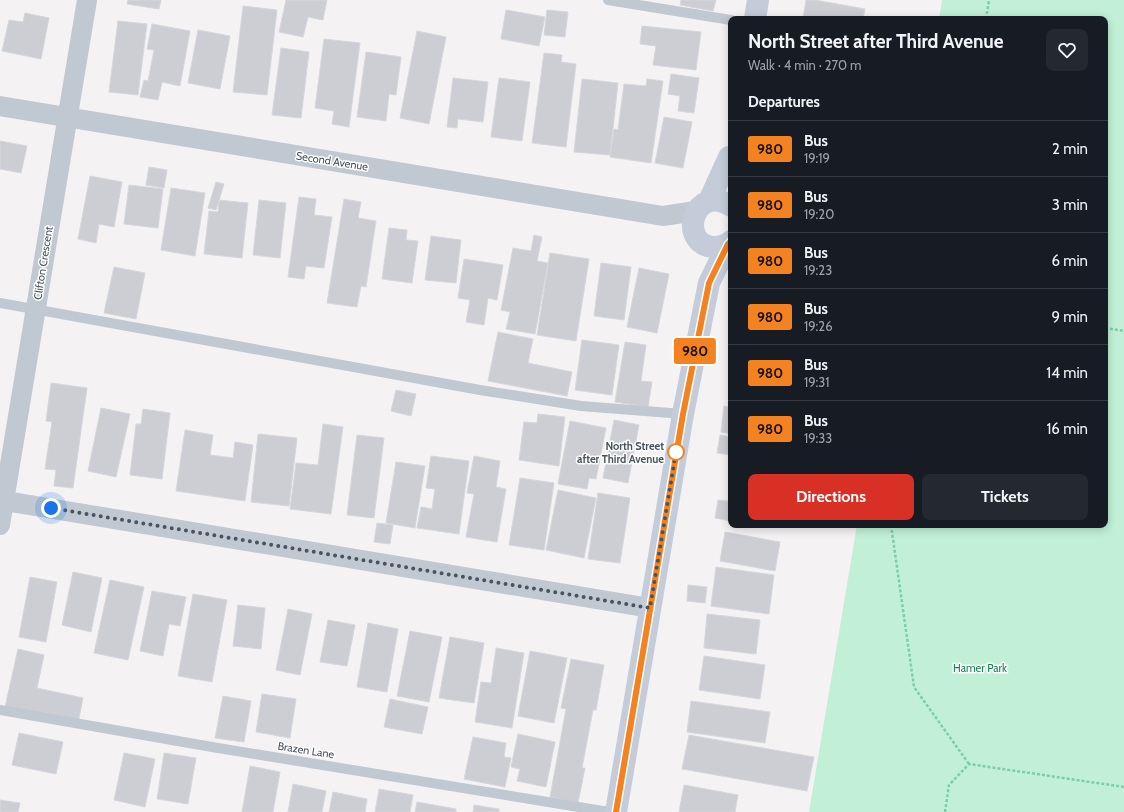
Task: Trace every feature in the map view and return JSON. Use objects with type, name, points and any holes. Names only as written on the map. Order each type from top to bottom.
[{"type":"main road","points":[[755,16],[758,0]]},
{"type":"main road","points":[[709,283],[700,240],[693,228],[693,219],[702,206],[728,157]]},
{"type":"main road","points":[[702,206],[717,200],[728,204]]},
{"type":"main road","points":[[700,240],[715,247],[720,247],[728,243]]},
{"type":"main road","points":[[616,812],[683,414],[709,283],[728,246]]},
{"type":"street","name":"Clifton Crescent","points":[[0,525],[2,500],[36,309],[87,0]]},
{"type":"street","name":"Second Avenue","points":[[0,106],[663,216],[700,240]]},
{"type":"street","name":"Second Avenue","points":[[663,216],[702,206]]},
{"type":"street","points":[[2,500],[650,608]]},
{"type":"lane","points":[[608,0],[728,20]]},
{"type":"lane","points":[[0,303],[480,390],[581,406],[683,414]]},
{"type":"lane","name":"Brazen Lane","points":[[0,710],[212,747],[609,812]]},
{"type":"path","points":[[986,16],[989,0]]},
{"type":"path","points":[[1108,328],[1124,331]]},
{"type":"path","points":[[891,528],[914,687],[969,764],[1124,787]]},
{"type":"path","points":[[945,812],[949,785],[969,764]]},
{"type":"green space","name":"Hamer Park","points":[[942,0],[1124,0],[1124,812],[809,812],[856,528],[1108,528],[1108,16],[939,16]]},
{"type":"building","points":[[128,0],[161,0],[159,9],[127,4]]},
{"type":"building","points":[[286,0],[327,0],[323,20],[308,17],[303,37],[279,32]]},
{"type":"building","points":[[681,0],[716,0],[713,11],[680,5]]},
{"type":"building","points":[[806,0],[815,0],[865,9],[864,16],[803,16]]},
{"type":"building","points":[[243,6],[277,10],[267,95],[233,92]]},
{"type":"building","points":[[506,10],[545,17],[539,46],[501,39]]},
{"type":"building","points":[[547,10],[568,12],[565,37],[544,35]]},
{"type":"building","points":[[25,13],[49,18],[41,59],[2,51],[9,20],[23,22]]},
{"type":"building","points":[[118,21],[147,24],[138,95],[109,92]]},
{"type":"building","points":[[152,24],[190,31],[180,86],[162,82],[158,100],[140,97],[144,80],[148,81],[154,50],[147,49]]},
{"type":"building","points":[[642,26],[701,32],[696,70],[653,65],[656,46],[640,44]]},
{"type":"building","points":[[198,30],[230,36],[220,89],[188,83]]},
{"type":"building","points":[[417,31],[446,37],[429,124],[400,118]]},
{"type":"building","points":[[324,39],[360,43],[349,127],[332,124],[334,111],[315,108]]},
{"type":"building","points":[[281,48],[309,52],[301,118],[272,115]]},
{"type":"building","points":[[366,52],[401,57],[396,95],[389,94],[386,121],[357,117]]},
{"type":"building","points":[[544,53],[562,55],[561,62],[576,64],[566,147],[532,143]]},
{"type":"building","points":[[671,74],[699,78],[694,113],[678,111],[680,96],[668,94]]},
{"type":"building","points":[[453,78],[488,82],[483,122],[458,119],[457,128],[447,127]]},
{"type":"building","points":[[499,78],[530,82],[522,141],[491,137]]},
{"type":"building","points":[[582,79],[618,83],[610,155],[574,152]]},
{"type":"building","points":[[647,79],[663,81],[651,163],[610,157],[614,129],[618,130],[624,84],[646,86]]},
{"type":"building","points":[[664,117],[692,122],[683,168],[655,163]]},
{"type":"building","points":[[0,141],[27,146],[21,173],[0,169]]},
{"type":"building","points":[[149,167],[167,170],[164,188],[146,185]]},
{"type":"building","points":[[90,176],[122,182],[114,227],[99,224],[96,243],[78,239]]},
{"type":"building","points":[[216,182],[224,184],[216,210],[208,208]]},
{"type":"building","points":[[129,185],[163,189],[158,228],[124,224]]},
{"type":"building","points":[[171,188],[205,193],[195,256],[161,250]]},
{"type":"building","points":[[299,197],[316,199],[314,215],[332,217],[324,268],[306,266],[304,279],[288,277]]},
{"type":"building","points":[[344,199],[361,202],[358,218],[376,221],[366,287],[361,286],[357,307],[327,303]]},
{"type":"building","points":[[219,200],[248,203],[242,258],[204,254],[209,211],[218,212]]},
{"type":"building","points":[[259,200],[286,203],[280,258],[253,255]]},
{"type":"building","points":[[389,228],[407,230],[406,240],[418,241],[412,283],[382,279]]},
{"type":"building","points":[[534,235],[542,237],[537,261],[548,263],[535,334],[506,329],[510,312],[501,310],[513,248],[531,251]]},
{"type":"building","points":[[431,236],[461,240],[456,283],[425,280]]},
{"type":"building","points":[[550,253],[589,259],[576,341],[537,335]]},
{"type":"building","points":[[464,259],[503,265],[497,300],[488,298],[484,325],[466,322],[470,300],[458,298]]},
{"type":"building","points":[[601,263],[631,267],[624,320],[594,316]]},
{"type":"building","points":[[114,267],[145,273],[136,319],[104,313]]},
{"type":"building","points":[[639,268],[669,274],[657,333],[627,327]]},
{"type":"building","points":[[498,332],[533,339],[528,363],[572,372],[567,396],[488,381]]},
{"type":"building","points":[[582,340],[619,345],[612,395],[575,390]]},
{"type":"building","points":[[625,342],[646,345],[641,381],[652,382],[648,407],[615,402]]},
{"type":"building","points":[[51,383],[87,388],[73,488],[54,486],[56,470],[45,469],[52,422],[46,421]]},
{"type":"building","points":[[396,390],[416,394],[411,416],[391,411]]},
{"type":"building","points":[[724,406],[728,407],[728,433],[721,432]]},
{"type":"building","points":[[101,408],[130,414],[116,477],[88,471]]},
{"type":"building","points":[[143,409],[170,413],[162,479],[130,475],[136,424],[141,424]]},
{"type":"building","points":[[538,414],[565,417],[559,466],[519,460],[524,422],[537,423]]},
{"type":"building","points":[[614,420],[639,425],[628,483],[603,478]]},
{"type":"building","points":[[570,421],[606,428],[596,479],[589,478],[587,489],[558,484]]},
{"type":"building","points":[[323,424],[343,427],[331,514],[290,509],[296,463],[318,465]]},
{"type":"building","points":[[185,430],[213,435],[210,455],[233,458],[235,442],[253,445],[245,501],[176,491]]},
{"type":"building","points":[[258,434],[297,438],[289,506],[251,502]]},
{"type":"building","points":[[357,435],[384,438],[374,518],[347,515]]},
{"type":"building","points":[[720,435],[728,436],[728,455],[717,453]]},
{"type":"building","points":[[431,456],[469,461],[459,534],[417,528],[421,507],[432,509],[435,489],[426,488]]},
{"type":"building","points":[[474,456],[500,461],[496,487],[506,489],[497,542],[466,537],[474,494],[467,493]]},
{"type":"building","points":[[396,462],[425,466],[415,528],[386,523]]},
{"type":"building","points":[[520,478],[554,483],[544,550],[509,545]]},
{"type":"building","points":[[558,490],[596,498],[584,558],[546,550]]},
{"type":"building","points":[[598,493],[630,498],[620,563],[588,559]]},
{"type":"building","points":[[718,500],[728,501],[728,520],[715,518]]},
{"type":"building","points":[[377,523],[393,525],[390,544],[374,542]]},
{"type":"building","points":[[725,532],[780,542],[775,571],[720,561]]},
{"type":"building","points":[[716,567],[774,575],[769,614],[711,606]]},
{"type":"building","points":[[73,572],[102,578],[91,632],[62,625]]},
{"type":"building","points":[[30,577],[57,582],[46,642],[19,637]]},
{"type":"building","points":[[110,580],[144,587],[128,660],[94,653]]},
{"type":"building","points":[[688,585],[707,587],[705,603],[687,601]]},
{"type":"building","points":[[152,591],[186,597],[180,626],[169,624],[163,656],[140,651]]},
{"type":"building","points":[[193,594],[227,600],[212,682],[178,676]]},
{"type":"building","points":[[238,605],[265,608],[261,649],[233,646]]},
{"type":"building","points":[[288,609],[312,614],[300,675],[276,670]]},
{"type":"building","points":[[707,614],[760,620],[756,654],[704,648]]},
{"type":"building","points":[[328,620],[355,625],[347,666],[320,662]]},
{"type":"building","points":[[368,623],[398,629],[387,692],[357,687]]},
{"type":"building","points":[[410,631],[442,637],[429,702],[397,696]]},
{"type":"building","points":[[450,637],[484,643],[474,703],[439,698]]},
{"type":"building","points":[[496,648],[524,653],[512,728],[475,722],[481,682],[491,683]]},
{"type":"building","points":[[18,649],[44,655],[37,688],[83,698],[78,723],[5,707]]},
{"type":"building","points":[[530,651],[567,658],[554,723],[518,716]]},
{"type":"building","points":[[704,656],[765,665],[760,699],[699,690]]},
{"type":"building","points":[[571,659],[604,665],[596,710],[593,710],[582,768],[585,768],[578,803],[550,797],[566,709],[561,708]]},
{"type":"building","points":[[262,694],[296,699],[290,738],[256,732]]},
{"type":"building","points":[[223,696],[251,701],[244,742],[215,738]]},
{"type":"building","points":[[390,699],[428,707],[422,734],[384,727]]},
{"type":"building","points":[[691,701],[770,712],[765,743],[687,732]]},
{"type":"building","points":[[19,733],[63,742],[56,774],[12,765]]},
{"type":"building","points":[[518,734],[555,742],[546,787],[517,781],[520,769],[511,767]]},
{"type":"building","points":[[689,735],[814,757],[807,791],[682,769]]},
{"type":"building","points":[[473,737],[506,743],[504,757],[511,758],[505,787],[464,779]]},
{"type":"building","points":[[124,753],[155,759],[145,807],[114,800]]},
{"type":"building","points":[[164,753],[196,758],[188,804],[157,799]]},
{"type":"building","points":[[250,766],[280,772],[273,812],[242,812]]},
{"type":"building","points":[[293,784],[326,791],[322,812],[288,812]]},
{"type":"building","points":[[684,785],[738,795],[735,812],[679,812]]},
{"type":"building","points":[[379,789],[413,795],[410,812],[375,812]]},
{"type":"building","points":[[333,792],[367,799],[365,812],[329,812]]},
{"type":"building","points":[[0,800],[20,803],[18,812],[0,812]]},
{"type":"building","points":[[417,802],[456,809],[456,812],[415,812]]},
{"type":"building","points":[[474,805],[499,809],[499,812],[473,812]]},
{"type":"bus line","name":"980","points":[[616,812],[683,414],[709,283],[728,244]]},
{"type":"place","name":"North Street after Third Avenue","points":[[676,452]]},
{"type":"route","points":[[51,508],[650,608],[676,452]]}]
